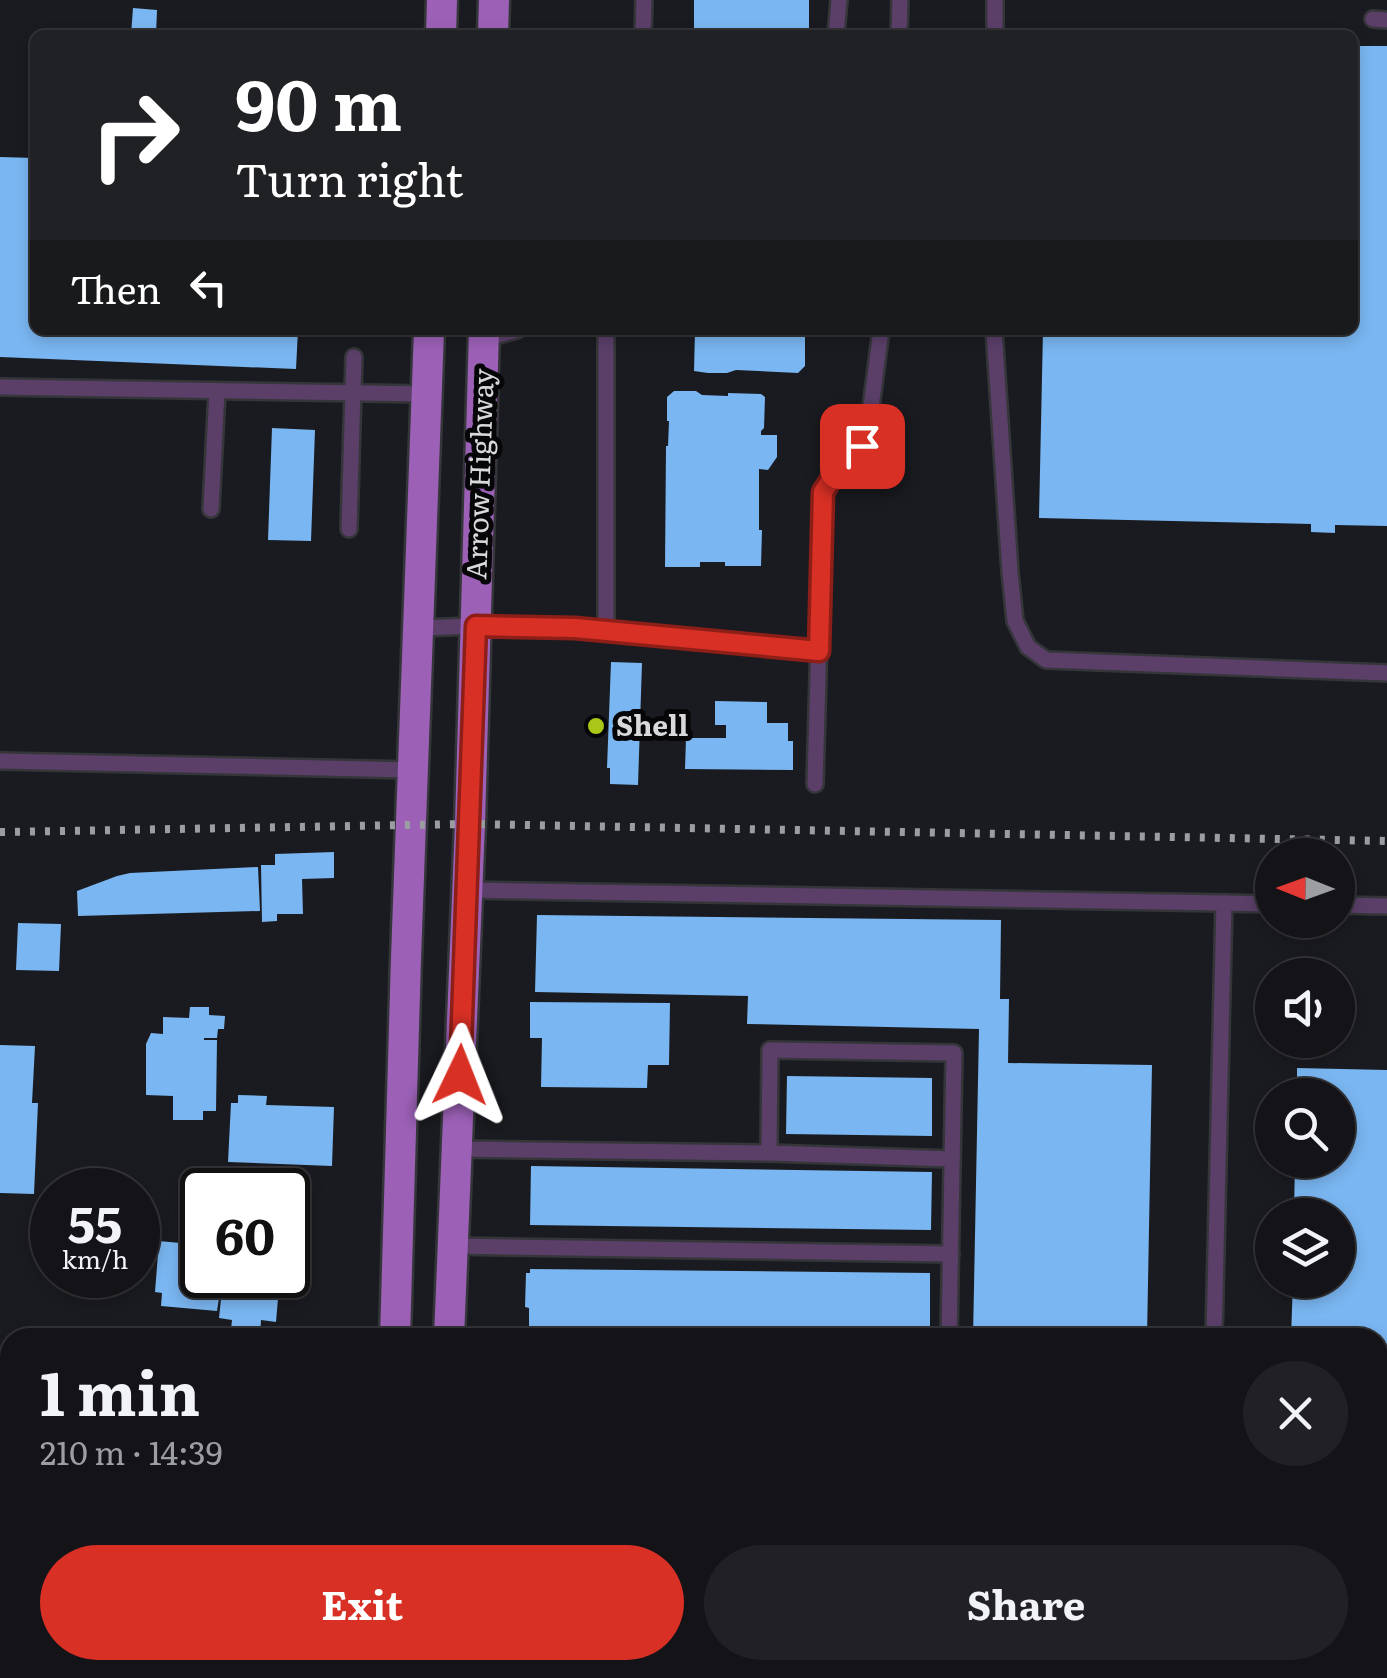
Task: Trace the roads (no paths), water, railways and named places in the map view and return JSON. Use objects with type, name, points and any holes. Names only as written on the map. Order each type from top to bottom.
[{"type":"main road","points":[[441,30],[442,0]]},
{"type":"main road","points":[[493,30],[494,0]]},
{"type":"main road","name":"Arrow Highway","points":[[395,1328],[429,335]]},
{"type":"main road","name":"Arrow Highway","points":[[449,1328],[484,335]]},
{"type":"lane","points":[[643,28],[644,0]]},
{"type":"lane","points":[[836,30],[839,0]]},
{"type":"lane","points":[[898,30],[900,0]]},
{"type":"lane","points":[[995,0],[995,30]]},
{"type":"lane","points":[[606,335],[606,631]]},
{"type":"lane","points":[[815,784],[823,492],[836,472],[854,460],[862,446],[880,335]]},
{"type":"lane","points":[[994,335],[1015,621],[1028,646],[1046,660],[1387,674]]},
{"type":"lane","points":[[349,529],[354,357]]},
{"type":"lane","points":[[0,387],[426,394]]},
{"type":"lane","points":[[210,509],[217,391]]},
{"type":"lane","points":[[419,628],[606,631],[819,651]]},
{"type":"lane","points":[[0,761],[412,770]]},
{"type":"lane","points":[[467,890],[1255,904]]},
{"type":"lane","points":[[1214,1328],[1224,903]]},
{"type":"lane","points":[[1355,906],[1387,906]]},
{"type":"lane","points":[[769,1154],[770,1050],[954,1053],[950,1328]]},
{"type":"lane","points":[[456,1149],[952,1159]]},
{"type":"lane","points":[[452,1246],[951,1254]]},
{"type":"railway","points":[[0,832],[470,824],[1387,841]]},
{"type":"place","name":"Shell","points":[[596,726]]}]
